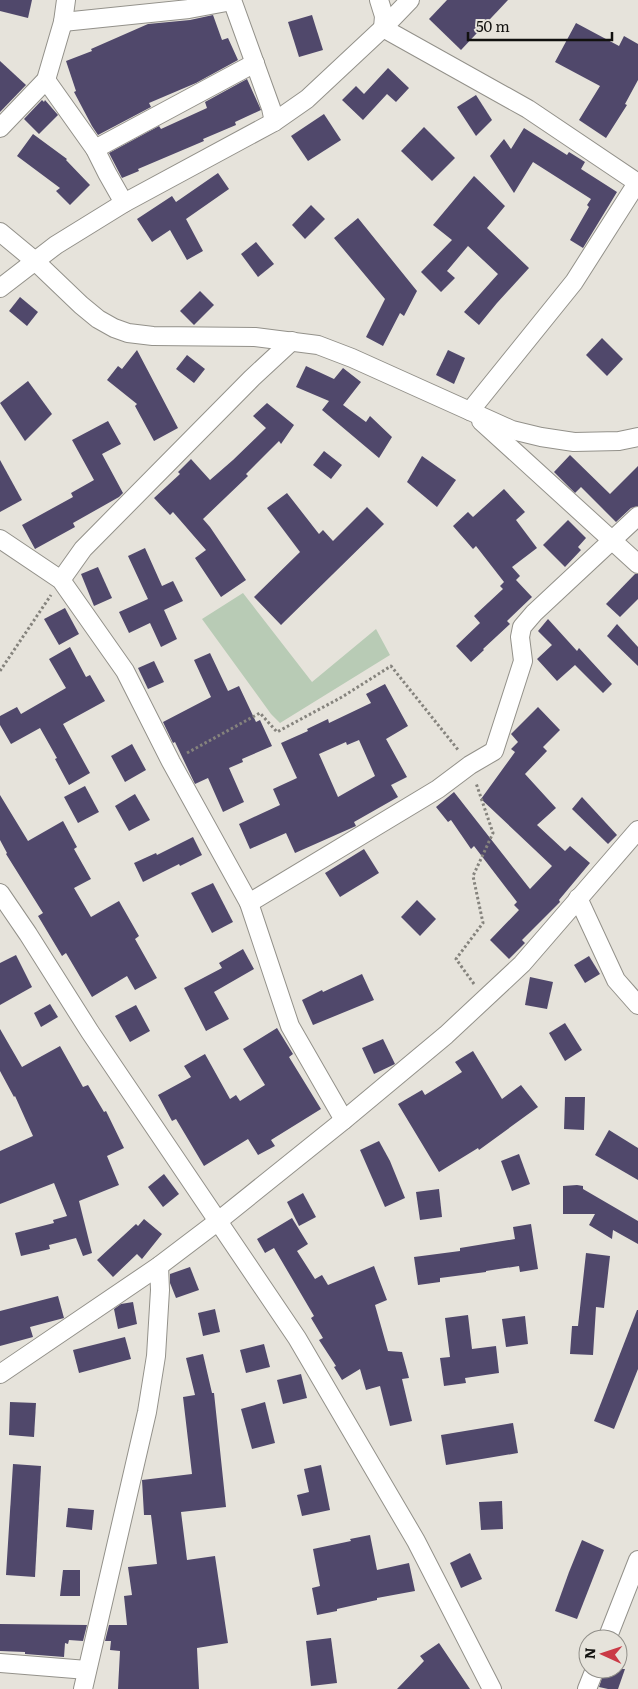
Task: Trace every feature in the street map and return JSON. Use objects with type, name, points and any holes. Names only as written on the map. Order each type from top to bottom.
[{"type":"street","points":[[0,128],[46,80],[63,22],[66,0]]},
{"type":"street","points":[[379,0],[384,16],[383,28]]},
{"type":"street","points":[[0,288],[56,246],[124,202],[274,122],[307,99],[410,0]]},
{"type":"street","points":[[63,22],[189,9],[232,1],[271,108],[274,122]]},
{"type":"street","points":[[383,28],[528,109],[638,183],[574,282],[470,411]]},
{"type":"street","points":[[95,149],[254,63]]},
{"type":"street","points":[[46,80],[95,149],[124,202]]},
{"type":"street","points":[[0,232],[35,261],[98,319],[128,333],[153,336],[254,336],[318,345],[352,358],[512,430],[541,438],[574,442],[619,441],[638,437]]},
{"type":"street","points":[[60,580],[83,549],[252,378],[292,341]]},
{"type":"street","points":[[470,411],[638,564]]},
{"type":"street","points":[[249,903],[438,789],[470,765],[494,751],[523,661],[520,637],[522,627],[534,613],[638,516]]},
{"type":"street","points":[[0,539],[60,580],[125,671],[171,762],[249,903],[290,1026],[344,1120]]},
{"type":"street","points":[[0,1374],[159,1266],[217,1222],[446,1035],[522,964],[638,830]]},
{"type":"street","points":[[0,893],[90,1032],[297,1338],[416,1541],[492,1689]]},
{"type":"street","points":[[578,898],[616,980],[638,1005]]},
{"type":"street","points":[[84,1689],[147,1412],[156,1356],[160,1290],[159,1266]]},
{"type":"street","points":[[611,1629],[638,1560]]},
{"type":"street","points":[[0,1663],[88,1670]]},
{"type":"path","points":[[0,671],[60,580]]},
{"type":"path","points":[[171,762],[260,713],[278,732],[342,697],[391,666],[470,765],[493,833],[473,876],[483,923],[456,959],[485,999]]},
{"type":"green space","points":[[243,593],[312,682],[376,629],[390,655],[280,723],[271,714],[202,619]]},
{"type":"building","points":[[0,0],[32,0],[28,18],[0,11]]},
{"type":"building","points":[[447,0],[508,0],[461,50],[429,19]]},
{"type":"building","points":[[213,15],[222,40],[228,38],[238,60],[196,83],[149,103],[151,107],[98,135],[74,92],[76,91],[66,61],[92,51],[91,49],[148,24],[190,20]]},
{"type":"building","points":[[312,15],[323,50],[299,57],[288,22]]},
{"type":"building","points":[[576,23],[619,46],[624,36],[638,44],[638,80],[625,104],[627,105],[606,138],[579,120],[600,86],[555,62]]},
{"type":"building","points":[[0,61],[26,85],[0,112]]},
{"type":"building","points":[[388,68],[409,88],[396,102],[387,94],[363,120],[342,100],[356,86],[364,94]]},
{"type":"building","points":[[247,79],[261,110],[235,122],[236,125],[203,139],[204,141],[138,169],[139,171],[122,178],[109,153],[159,126],[161,129],[207,108],[205,102]]},
{"type":"building","points":[[476,95],[492,120],[476,136],[457,107]]},
{"type":"building","points":[[42,100],[44,102],[45,100],[58,115],[39,134],[24,119]]},
{"type":"building","points":[[324,114],[341,140],[308,161],[291,136]]},
{"type":"building","points":[[424,127],[455,158],[432,181],[401,151]]},
{"type":"building","points":[[524,128],[567,155],[569,152],[585,162],[581,169],[617,192],[583,248],[570,240],[589,207],[587,205],[591,199],[533,162],[514,193],[490,156],[504,139],[511,149]]},
{"type":"building","points":[[33,134],[67,159],[90,185],[70,205],[56,191],[60,188],[17,156]]},
{"type":"building","points":[[218,173],[229,189],[186,219],[203,251],[187,260],[170,230],[152,242],[137,219],[172,196],[176,202]]},
{"type":"building","points":[[474,176],[505,206],[487,228],[529,268],[479,325],[464,312],[498,274],[468,246],[447,271],[455,278],[441,292],[421,272],[452,240],[433,225]]},
{"type":"building","points":[[311,205],[325,219],[305,239],[292,225]]},
{"type":"building","points":[[358,218],[417,291],[404,316],[400,313],[383,346],[366,337],[385,299],[334,238]]},
{"type":"building","points":[[256,242],[274,264],[258,277],[241,254]]},
{"type":"building","points":[[200,291],[214,305],[194,325],[180,311]]},
{"type":"building","points":[[20,297],[38,312],[27,326],[9,311]]},
{"type":"building","points":[[602,338],[623,359],[607,376],[586,355]]},
{"type":"building","points":[[137,350],[178,428],[154,441],[135,406],[137,404],[107,380],[118,366],[122,369]]},
{"type":"building","points":[[448,350],[465,358],[454,384],[436,375]]},
{"type":"building","points":[[187,355],[205,369],[194,383],[176,369]]},
{"type":"building","points":[[306,366],[334,379],[343,368],[361,382],[343,405],[366,422],[370,416],[392,437],[379,458],[322,410],[329,401],[296,387]]},
{"type":"building","points":[[28,381],[52,414],[25,441],[0,403]]},
{"type":"building","points":[[267,403],[294,425],[281,444],[279,441],[246,474],[248,476],[203,519],[246,580],[221,597],[195,558],[206,550],[173,512],[170,515],[154,498],[180,474],[178,472],[191,459],[210,480],[266,428],[253,416]]},
{"type":"building","points":[[108,421],[121,444],[102,454],[123,493],[73,523],[75,527],[35,549],[22,525],[73,497],[71,493],[94,480],[72,440]]},
{"type":"building","points":[[324,451],[342,465],[331,479],[313,465]]},
{"type":"building","points":[[570,455],[610,494],[638,466],[638,506],[631,508],[616,522],[581,487],[575,493],[554,472]]},
{"type":"building","points":[[422,456],[456,480],[437,507],[407,482]]},
{"type":"building","points":[[0,460],[22,500],[0,512]]},
{"type":"building","points":[[504,489],[525,512],[516,520],[537,548],[512,567],[520,576],[516,580],[532,597],[507,621],[510,624],[471,662],[456,646],[480,623],[474,616],[503,589],[500,586],[504,582],[476,546],[473,549],[453,526],[468,512],[473,517]]},
{"type":"building","points":[[287,493],[319,534],[323,530],[333,541],[367,507],[384,524],[281,625],[254,597],[300,552],[267,508]]},
{"type":"building","points":[[568,520],[586,538],[578,547],[581,550],[565,567],[543,545]]},
{"type":"building","points":[[145,548],[162,586],[173,581],[183,601],[164,610],[177,639],[161,647],[150,623],[129,633],[119,612],[148,599],[128,556]]},
{"type":"building","points":[[98,567],[112,598],[94,606],[81,574]]},
{"type":"building","points":[[635,574],[638,574],[638,599],[620,617],[606,604]]},
{"type":"building","points":[[65,608],[79,634],[59,645],[44,619]]},
{"type":"building","points":[[548,619],[577,651],[579,648],[612,684],[603,693],[575,665],[557,681],[537,659],[552,645],[538,631]]},
{"type":"building","points":[[617,624],[638,647],[638,666],[607,636]]},
{"type":"building","points":[[70,647],[86,677],[90,675],[105,701],[63,724],[90,773],[69,785],[55,759],[57,758],[40,728],[11,744],[0,725],[0,716],[17,707],[21,714],[66,688],[49,659]]},
{"type":"building","points":[[210,653],[228,691],[239,686],[256,722],[260,720],[272,746],[242,759],[243,762],[229,768],[244,802],[223,812],[208,778],[195,784],[163,722],[211,697],[194,660]]},
{"type":"building","points":[[154,661],[164,682],[148,689],[138,668]]},
{"type":"building","points":[[385,684],[408,726],[386,739],[407,777],[391,785],[398,797],[354,822],[356,826],[295,853],[286,833],[250,849],[239,824],[280,805],[273,789],[297,778],[281,743],[308,731],[307,729],[328,719],[329,723],[371,703],[366,694]],"holes":[[[359,740],[375,776],[338,797],[319,754],[346,742],[347,745]]]},
{"type":"building","points":[[538,707],[560,730],[543,747],[547,751],[525,774],[556,808],[537,825],[565,851],[570,846],[590,863],[559,900],[560,902],[522,940],[525,943],[509,959],[490,940],[519,910],[514,905],[517,902],[474,846],[471,849],[451,820],[448,822],[436,807],[454,792],[530,889],[552,866],[481,799],[515,752],[511,749],[518,742],[511,734]]},
{"type":"building","points":[[132,744],[146,770],[125,782],[111,756]]},
{"type":"building","points":[[85,786],[99,812],[78,823],[64,797]]},
{"type":"building","points":[[135,794],[150,820],[129,831],[115,806]]},
{"type":"building","points":[[0,795],[28,841],[63,821],[77,847],[74,849],[91,879],[74,888],[91,917],[119,901],[139,936],[135,939],[157,978],[135,990],[127,976],[92,997],[66,953],[62,956],[38,916],[43,913],[6,854],[0,840]]},
{"type":"building","points":[[582,797],[617,835],[608,844],[572,809]]},
{"type":"building","points":[[193,837],[202,855],[143,882],[134,863],[156,853],[157,855]]},
{"type":"building","points":[[364,849],[379,873],[340,897],[325,873]]},
{"type":"building","points":[[213,883],[233,922],[212,933],[191,893]]},
{"type":"building","points":[[417,900],[436,919],[420,936],[401,917]]},
{"type":"building","points":[[243,949],[254,969],[214,992],[229,1019],[206,1031],[184,988],[222,968],[219,963]]},
{"type":"building","points":[[16,955],[32,987],[0,1005],[0,963]]},
{"type":"building","points":[[589,956],[600,974],[585,983],[574,965]]},
{"type":"building","points":[[362,974],[374,1000],[313,1025],[302,1000]]},
{"type":"building","points":[[530,977],[553,982],[547,1009],[525,1005]]},
{"type":"building","points":[[50,1004],[58,1017],[41,1027],[34,1013]]},
{"type":"building","points":[[136,1005],[150,1031],[130,1042],[115,1016]]},
{"type":"building","points":[[565,1023],[582,1050],[565,1061],[549,1033]]},
{"type":"building","points":[[277,1028],[293,1054],[289,1057],[321,1109],[271,1140],[275,1146],[258,1155],[248,1139],[204,1166],[176,1119],[172,1121],[158,1095],[191,1077],[184,1066],[205,1054],[230,1099],[236,1095],[240,1101],[265,1085],[243,1049]]},
{"type":"building","points":[[0,1029],[22,1067],[60,1046],[83,1087],[88,1085],[104,1112],[106,1111],[124,1148],[107,1156],[119,1185],[79,1201],[92,1253],[83,1256],[76,1238],[49,1245],[50,1249],[21,1256],[15,1233],[54,1223],[53,1220],[67,1216],[54,1183],[0,1204],[0,1151],[33,1136],[15,1096],[0,1071]]},
{"type":"building","points":[[383,1039],[395,1064],[374,1074],[362,1048]]},
{"type":"building","points":[[473,1051],[502,1099],[521,1085],[538,1107],[479,1150],[478,1148],[439,1172],[398,1104],[422,1090],[425,1095],[462,1072],[455,1062]]},
{"type":"building","points":[[565,1097],[585,1097],[584,1130],[564,1129]]},
{"type":"building","points":[[609,1130],[638,1148],[638,1180],[595,1155]]},
{"type":"building","points":[[379,1141],[390,1161],[405,1198],[385,1207],[360,1150]]},
{"type":"building","points":[[519,1154],[530,1184],[512,1191],[501,1161]]},
{"type":"building","points":[[164,1174],[179,1194],[163,1207],[148,1187]]},
{"type":"building","points":[[563,1186],[583,1186],[583,1189],[638,1221],[638,1244],[613,1230],[612,1239],[589,1225],[595,1214],[563,1214]]},
{"type":"building","points":[[439,1189],[442,1217],[420,1220],[416,1192]]},
{"type":"building","points":[[303,1193],[316,1217],[299,1226],[287,1202]]},
{"type":"building","points":[[292,1218],[308,1244],[297,1251],[315,1279],[322,1275],[328,1285],[374,1266],[387,1300],[375,1305],[388,1351],[402,1352],[409,1378],[402,1379],[412,1421],[390,1426],[380,1386],[366,1390],[360,1369],[342,1380],[334,1367],[336,1366],[319,1340],[323,1338],[311,1318],[314,1316],[274,1248],[265,1253],[257,1239]]},
{"type":"building","points":[[144,1219],[162,1234],[142,1259],[137,1254],[113,1277],[97,1260]]},
{"type":"building","points":[[531,1224],[538,1269],[520,1272],[519,1266],[440,1278],[440,1282],[418,1285],[414,1257],[460,1251],[460,1248],[515,1239],[513,1227]]},
{"type":"building","points":[[586,1253],[610,1256],[604,1308],[596,1307],[593,1355],[570,1354],[572,1326],[578,1326]]},
{"type":"building","points":[[190,1267],[199,1290],[176,1298],[170,1283],[170,1274]]},
{"type":"building","points":[[58,1296],[64,1318],[30,1327],[33,1337],[0,1346],[0,1311]]},
{"type":"building","points":[[133,1302],[137,1324],[118,1329],[114,1309],[121,1304]]},
{"type":"building","points":[[215,1309],[220,1332],[203,1336],[198,1313]]},
{"type":"building","points":[[637,1310],[638,1369],[614,1429],[594,1421]]},
{"type":"building","points":[[468,1315],[472,1349],[496,1346],[499,1373],[465,1378],[466,1383],[444,1386],[440,1358],[450,1357],[445,1318]]},
{"type":"building","points":[[525,1316],[528,1344],[506,1347],[502,1319]]},
{"type":"building","points":[[125,1337],[131,1359],[79,1373],[73,1350]]},
{"type":"building","points":[[264,1344],[270,1367],[246,1373],[240,1350]]},
{"type":"building","points":[[203,1354],[212,1393],[214,1393],[226,1507],[181,1512],[187,1560],[215,1556],[228,1643],[197,1648],[199,1689],[118,1689],[120,1651],[110,1650],[111,1641],[105,1641],[109,1625],[127,1625],[124,1596],[132,1595],[128,1567],[157,1564],[151,1515],[144,1515],[142,1480],[192,1474],[183,1397],[195,1395],[186,1358]]},
{"type":"building","points":[[301,1374],[307,1398],[283,1404],[277,1380]]},
{"type":"building","points":[[10,1402],[36,1403],[34,1437],[9,1435]]},
{"type":"building","points":[[265,1402],[275,1443],[252,1449],[241,1409]]},
{"type":"building","points":[[513,1423],[518,1453],[446,1465],[441,1435]]},
{"type":"building","points":[[13,1464],[41,1466],[35,1577],[6,1575]]},
{"type":"building","points":[[321,1465],[330,1510],[302,1516],[297,1495],[309,1492],[304,1469]]},
{"type":"building","points":[[502,1501],[503,1529],[481,1530],[479,1502]]},
{"type":"building","points":[[68,1508],[94,1510],[92,1530],[66,1527]]},
{"type":"building","points":[[370,1535],[377,1570],[409,1563],[415,1591],[377,1598],[377,1600],[317,1615],[312,1588],[320,1586],[313,1549]]},
{"type":"building","points":[[582,1540],[604,1550],[577,1619],[555,1611]]},
{"type":"building","points":[[470,1553],[482,1579],[461,1588],[450,1563]]},
{"type":"building","points":[[63,1570],[80,1570],[80,1596],[60,1596]]},
{"type":"building","points":[[0,1624],[87,1625],[83,1641],[69,1640],[68,1644],[65,1643],[64,1657],[0,1651]]},
{"type":"building","points":[[331,1638],[337,1683],[311,1686],[306,1641]]},
{"type":"building","points":[[439,1643],[470,1689],[397,1689],[424,1661],[420,1656]]},
{"type":"building","points":[[602,1679],[622,1679],[618,1689],[599,1687]]}]
